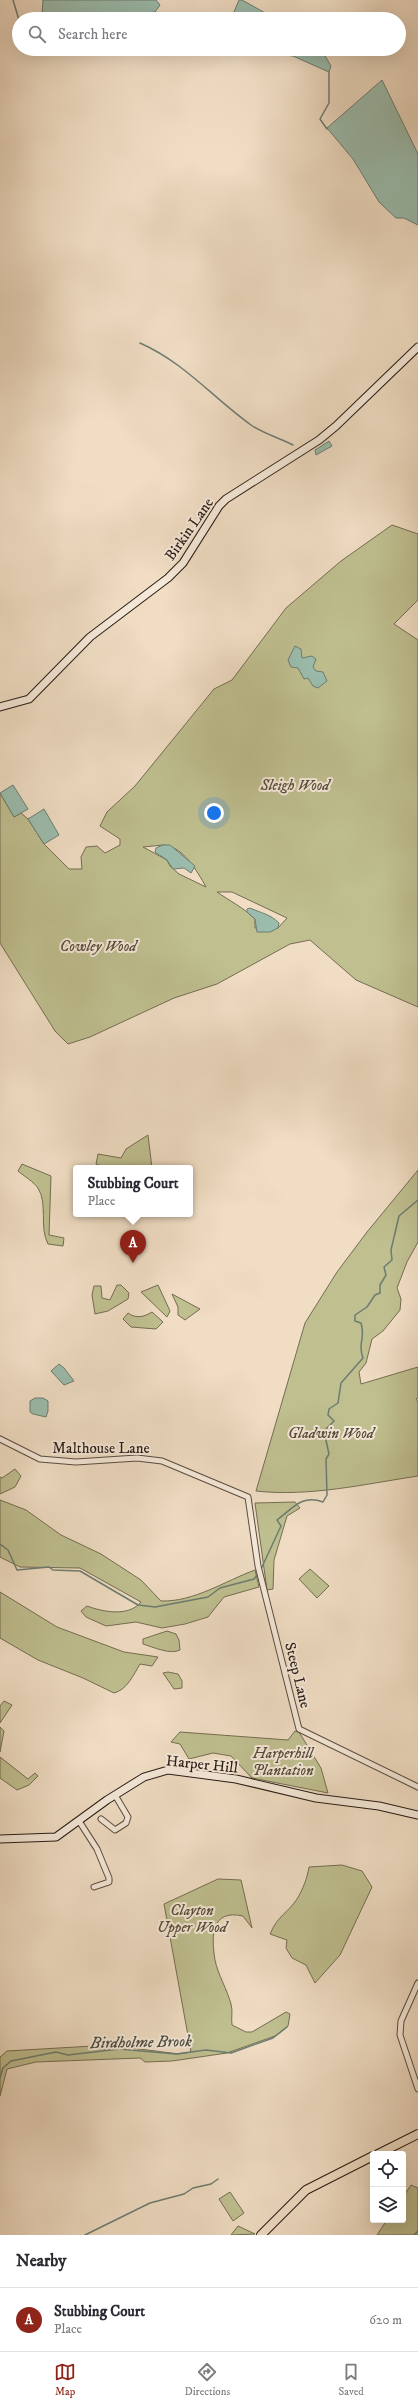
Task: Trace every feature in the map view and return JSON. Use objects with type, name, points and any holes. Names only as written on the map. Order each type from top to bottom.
[{"type":"main road","points":[[384,2151],[418,2134]]},
{"type":"main road","points":[[261,2235],[306,2190],[370,2158]]},
{"type":"street","name":"Birkin Lane","points":[[0,707],[28,699],[90,637],[168,578],[183,563],[219,506],[226,499],[319,440],[336,426],[418,347]]},
{"type":"street","name":"Malthouse Lane","points":[[0,1439],[40,1459],[76,1462],[137,1458],[162,1461],[248,1497]]},
{"type":"street","name":"Steep Lane","points":[[248,1497],[258,1566],[298,1729],[418,1786]]},
{"type":"street","name":"Harper Hill","points":[[0,1839],[51,1839],[61,1835],[114,1796],[144,1777],[168,1770],[236,1779],[316,1798],[379,1806],[418,1815]]},
{"type":"street","points":[[101,1819],[115,1830],[126,1823],[128,1817],[114,1796]]},
{"type":"street","points":[[79,1821],[97,1849],[109,1878],[108,1882],[94,1887]]},
{"type":"street","points":[[418,1983],[400,2021],[400,2035],[418,2089]]},
{"type":"green space","name":"Sleigh Wood","points":[[392,525],[418,534],[418,600],[394,624],[418,640],[418,1007],[356,980],[310,940],[290,944],[217,984],[174,998],[90,1037],[68,1044],[55,1031],[0,943],[0,793],[14,817],[21,813],[28,819],[44,844],[69,869],[82,869],[81,857],[86,847],[97,846],[105,853],[120,845],[120,839],[100,826],[107,812],[135,786],[214,689],[232,680],[286,608],[341,561]],"holes":[[[163,845],[170,846],[177,850],[189,860],[206,887],[179,874],[170,866],[167,860],[143,847]],[[217,892],[232,892],[287,918],[278,928],[255,928],[255,919],[251,915]]]},
{"type":"green space","points":[[148,1135],[152,1165],[96,1164],[98,1154],[121,1158],[126,1149]]},
{"type":"green space","points":[[22,1164],[51,1176],[49,1235],[64,1238],[63,1246],[48,1244],[44,1230],[43,1201],[41,1194],[38,1188],[31,1181],[18,1171]]},
{"type":"green space","name":"Gladwin Wood","points":[[418,1170],[418,1242],[407,1262],[397,1288],[401,1299],[400,1310],[383,1331],[372,1339],[366,1363],[359,1372],[361,1384],[418,1367],[418,1398],[416,1399],[418,1402],[418,1476],[317,1491],[256,1491],[305,1323],[337,1272],[367,1232]]},
{"type":"green space","points":[[117,1285],[121,1285],[129,1293],[128,1299],[108,1311],[95,1314],[92,1295],[94,1286],[101,1286],[102,1298],[110,1300]]},
{"type":"green space","points":[[158,1285],[170,1311],[167,1317],[141,1292]]},
{"type":"green space","points":[[172,1294],[200,1309],[185,1320],[178,1315],[178,1307]]},
{"type":"green space","points":[[152,1312],[163,1322],[156,1329],[131,1327],[123,1319],[128,1313],[140,1317]]},
{"type":"green space","points":[[15,1469],[21,1476],[15,1487],[0,1494],[0,1477],[2,1478]]},
{"type":"green space","points":[[0,1500],[26,1510],[61,1535],[101,1554],[141,1580],[161,1601],[197,1595],[255,1570],[259,1587],[224,1597],[208,1617],[185,1624],[162,1628],[136,1622],[106,1626],[86,1617],[81,1611],[87,1606],[100,1610],[116,1612],[130,1610],[141,1602],[80,1568],[20,1567],[0,1557]]},
{"type":"green space","points":[[295,1502],[300,1508],[287,1516],[274,1560],[273,1589],[267,1590],[255,1503]]},
{"type":"green space","points":[[310,1569],[329,1586],[317,1598],[299,1579]]},
{"type":"green space","points":[[0,1592],[57,1627],[124,1652],[158,1657],[152,1666],[140,1664],[133,1677],[123,1689],[114,1693],[83,1678],[38,1660],[0,1638]]},
{"type":"green space","points":[[167,1631],[176,1634],[179,1640],[180,1650],[171,1652],[156,1649],[143,1644],[143,1639]]},
{"type":"green space","points":[[168,1672],[178,1674],[182,1681],[182,1688],[174,1689],[163,1673]]},
{"type":"green space","points":[[4,1701],[12,1705],[0,1723],[0,1706]]},
{"type":"green space","points":[[0,1727],[4,1731],[0,1752]]},
{"type":"green space","name":"Harperhill Plantation","points":[[295,1731],[299,1732],[321,1768],[328,1793],[252,1778],[231,1756],[213,1753],[189,1759],[180,1744],[171,1742],[180,1732],[288,1740]]},
{"type":"green space","points":[[0,1757],[28,1779],[35,1773],[38,1776],[29,1785],[17,1790],[0,1778]]},
{"type":"green space","points":[[342,1865],[362,1871],[372,1887],[340,1955],[315,1983],[306,1965],[292,1958],[286,1948],[287,1940],[270,1934],[279,1919],[297,1899],[307,1876],[309,1867]]},
{"type":"green space","name":"Clayton Upper Wood","points":[[218,1879],[241,1880],[252,1928],[243,1916],[232,1915],[219,1921],[214,1934],[213,1942],[215,1960],[231,2004],[232,2025],[246,2032],[252,2032],[286,2012],[290,2014],[288,2026],[275,2036],[227,2053],[172,2061],[145,2062],[140,2058],[36,2062],[7,2069],[0,2096],[0,2057],[7,2051],[93,2046],[103,2050],[124,2047],[179,2054],[191,2052],[164,1904]]},
{"type":"green space","points":[[411,2185],[418,2188],[418,2235],[377,2235],[385,2223],[406,2223],[406,2192]]},
{"type":"green space","points":[[230,2192],[244,2213],[233,2221],[219,2199]]},
{"type":"green space","points":[[238,2226],[255,2234],[231,2235]]},
{"type":"shaded area","points":[[43,0],[156,0],[160,5],[155,12],[42,12]]},
{"type":"shaded area","points":[[239,0],[242,0],[263,12],[234,12]]},
{"type":"shaded area","points":[[293,56],[325,56],[331,66],[329,72]]},
{"type":"shaded area","points":[[382,80],[418,154],[418,225],[404,218],[396,218],[379,202],[353,159],[327,128]]},
{"type":"shaded area","points":[[329,441],[332,446],[316,455],[315,450]]},
{"type":"shaded area","points":[[295,646],[301,649],[302,658],[312,656],[316,659],[313,667],[316,671],[323,672],[327,681],[318,688],[313,686],[308,678],[304,679],[298,668],[291,667],[288,660]]},
{"type":"shaded area","points":[[13,785],[28,809],[14,817],[0,793]]},
{"type":"shaded area","points":[[44,809],[59,835],[44,844],[28,819]]},
{"type":"shaded area","points":[[163,845],[170,845],[195,866],[191,873],[184,868],[173,869],[167,860],[155,852],[156,848]]},
{"type":"shaded area","points":[[250,908],[276,920],[279,923],[278,928],[270,932],[257,932],[255,919],[247,912],[247,909]]},
{"type":"shaded area","points":[[59,1364],[74,1381],[64,1385],[51,1371]]},
{"type":"shaded area","points":[[35,1398],[43,1398],[48,1401],[48,1411],[46,1417],[30,1412],[30,1401]]},
{"type":"waterway","points":[[13,0],[17,12]]},
{"type":"waterway","points":[[327,129],[320,119],[329,103],[329,72]]},
{"type":"waterway","points":[[140,343],[156,351],[185,370],[251,425],[293,445]]},
{"type":"waterway","points":[[261,1569],[281,1526],[277,1520],[303,1501],[316,1500],[323,1502],[327,1495],[326,1459],[329,1454],[324,1431],[334,1421],[328,1415],[329,1409],[338,1403],[341,1383],[363,1358],[361,1353],[363,1333],[361,1323],[355,1321],[355,1315],[367,1307],[375,1295],[380,1293],[380,1285],[386,1275],[384,1267],[392,1260],[391,1250],[399,1216],[418,1200]]},
{"type":"waterway","points":[[0,1544],[8,1550],[17,1570],[49,1567],[53,1570],[80,1571],[138,1605],[155,1607],[208,1597],[220,1588],[254,1579],[258,1574]]},
{"type":"waterway","name":"Birdholme Brook","points":[[0,2078],[3,2068],[11,2061],[56,2052],[68,2055],[119,2049],[176,2054],[206,2050],[231,2053],[273,2038],[287,2027]]},
{"type":"waterway","points":[[85,2235],[150,2203],[184,2194],[193,2188],[211,2184],[218,2179]]},
{"type":"waterway","points":[[414,2235],[418,2231]]},
{"type":"place","name":"Stubbing Court","points":[[133,1263]]},
{"type":"park label","name":"Cowley Wood","points":[[98,946]]}]
